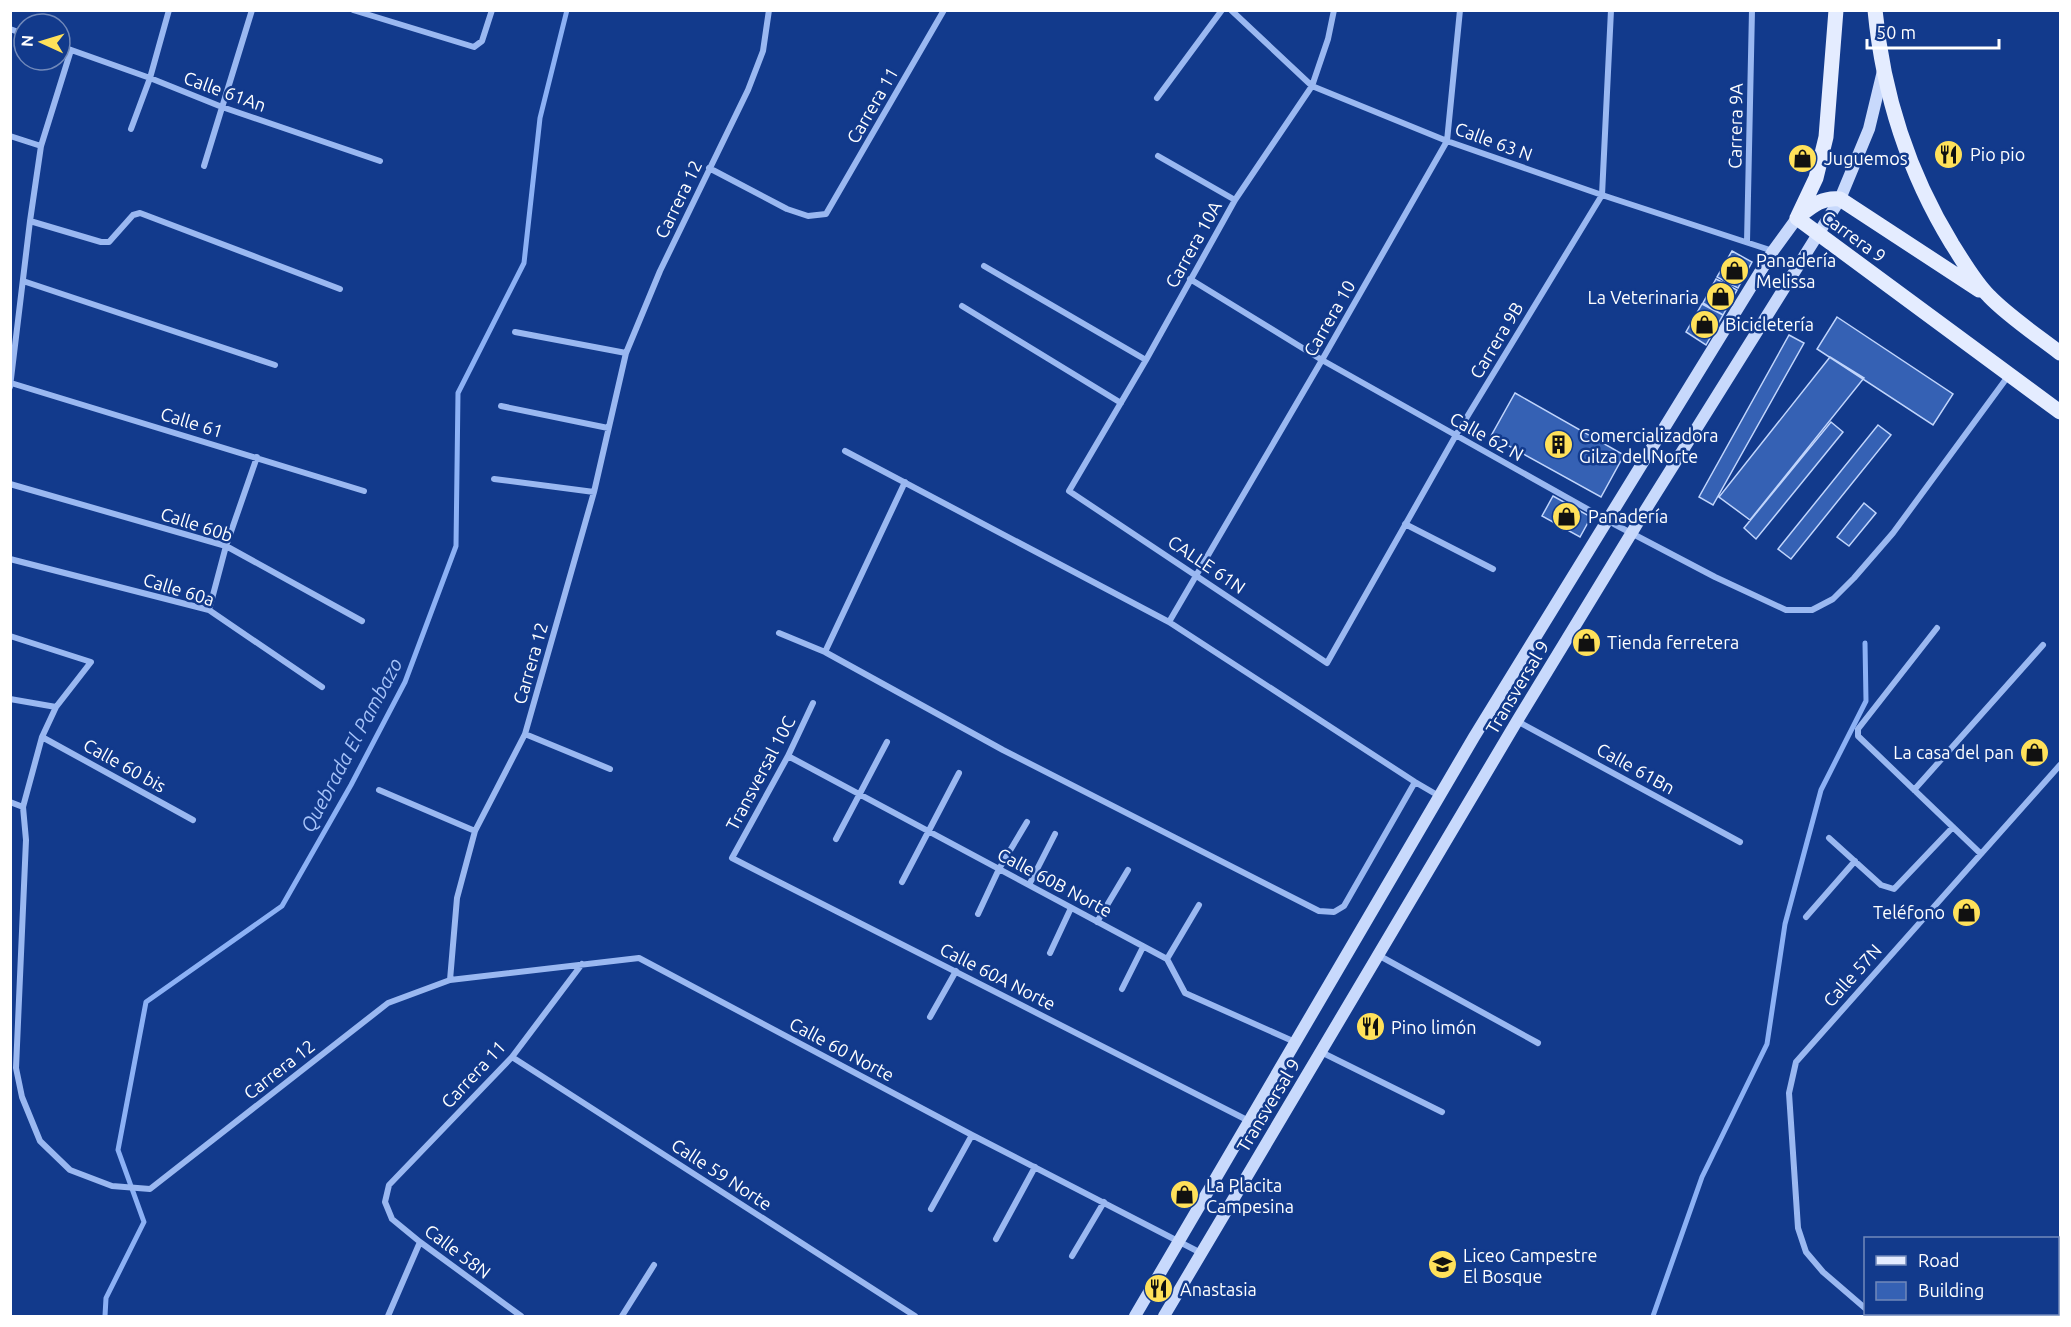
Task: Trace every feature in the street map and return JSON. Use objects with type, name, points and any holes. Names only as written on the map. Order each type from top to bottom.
[{"type":"main road","name":"Carrera 9","points":[[1836,10],[1827,137],[1816,178],[1797,218],[2061,412]]},
{"type":"main road","points":[[1875,10],[1883,71],[1894,114],[1912,165],[1923,192],[1961,259],[1989,296]]},
{"type":"main road","name":"Transversal 9","points":[[1164,1317],[1517,721],[1840,199],[1869,129],[1883,71]]},
{"type":"main road","points":[[1797,218],[1818,201],[1831,198],[1840,199],[1989,296],[2061,353]]},
{"type":"main road","name":"Transversal 9","points":[[1135,1317],[1439,796],[1773,251],[1797,218]]},
{"type":"street","points":[[131,129],[150,78],[170,10]]},
{"type":"street","points":[[204,166],[252,10]]},
{"type":"street","points":[[353,10],[474,47],[482,41],[492,10]]},
{"type":"street","name":"Carrera 12","points":[[23,807],[26,840],[16,1068],[22,1097],[40,1141],[70,1170],[112,1186],[150,1189],[388,1003],[450,980],[457,898],[475,831],[525,734],[594,492],[626,353],[660,271],[747,90],[763,51],[769,10]]},
{"type":"street","name":"Carrera 11","points":[[709,168],[788,209],[808,216],[826,214],[944,10]]},
{"type":"street","points":[[1157,98],[1221,10]]},
{"type":"street","name":"Calle 63 N","points":[[1231,10],[1312,86],[1447,141],[1773,251]]},
{"type":"street","name":"Carrera 10A","points":[[1069,491],[1146,360],[1235,200],[1312,86],[1328,39],[1334,10]]},
{"type":"street","name":"Carrera 10","points":[[1169,622],[1447,141],[1460,10]]},
{"type":"street","name":"Carrera 9B","points":[[1327,663],[1456,435],[1602,195],[1611,10]]},
{"type":"street","name":"Carrera 9A","points":[[1747,242],[1752,10]]},
{"type":"street","name":"Calle 61An","points":[[72,50],[222,107],[380,161]]},
{"type":"street","points":[[10,387],[41,146],[64,72]]},
{"type":"street","points":[[10,136],[41,146]]},
{"type":"street","points":[[1158,156],[1235,200]]},
{"type":"street","points":[[30,221],[101,242],[109,242],[133,215],[140,213],[340,289]]},
{"type":"street","points":[[984,266],[1146,360]]},
{"type":"street","name":"Calle 62 N","points":[[1190,279],[1322,360],[1631,534],[1786,610],[1812,610],[1833,599],[1893,533],[2009,374]]},
{"type":"street","points":[[23,281],[275,365]]},
{"type":"street","points":[[962,306],[1121,403]]},
{"type":"street","points":[[515,333],[626,353]]},
{"type":"street","name":"Calle 61","points":[[11,382],[364,491]]},
{"type":"street","points":[[501,406],[608,428]]},
{"type":"street","points":[[845,452],[1169,622],[1439,796]]},
{"type":"street","points":[[209,610],[226,546],[257,457]]},
{"type":"street","points":[[494,479],[594,492]]},
{"type":"street","points":[[825,652],[905,482]]},
{"type":"street","name":"Calle 60b","points":[[10,484],[226,546],[362,621]]},
{"type":"street","name":"CALLE 61N","points":[[1069,491],[1327,663]]},
{"type":"street","points":[[1405,524],[1493,569]]},
{"type":"street","name":"Calle 60a","points":[[10,559],[209,610],[322,687]]},
{"type":"street","points":[[1937,628],[1858,729],[1858,736],[1981,854]]},
{"type":"street","points":[[779,633],[825,652],[1003,750],[1319,911],[1334,912],[1344,906],[1415,782]]},
{"type":"street","points":[[10,636],[91,662],[57,707],[42,737],[23,807],[10,802]]},
{"type":"street","points":[[1914,790],[2043,645]]},
{"type":"street","points":[[10,699],[57,707]]},
{"type":"street","name":"Transversal 10C","points":[[732,858],[788,756],[813,703]]},
{"type":"street","name":"Calle 61Bn","points":[[1517,721],[1740,842]]},
{"type":"street","points":[[525,734],[610,769]]},
{"type":"street","name":"Calle 60 bis","points":[[42,737],[193,820]]},
{"type":"street","points":[[836,839],[887,742]]},
{"type":"street","name":"Calle 60B Norte","points":[[788,756],[1167,959]]},
{"type":"street","name":"Calle 57N","points":[[1864,1307],[1822,1272],[1806,1252],[1798,1228],[1789,1093],[1796,1062],[2061,765]]},
{"type":"street","points":[[902,882],[959,773]]},
{"type":"street","points":[[379,790],[475,831]]},
{"type":"street","points":[[978,914],[999,869],[1027,822]]},
{"type":"street","points":[[1829,838],[1881,885],[1893,889],[1953,827]]},
{"type":"street","points":[[1029,885],[1055,834]]},
{"type":"street","name":"Calle 60A Norte","points":[[732,858],[1250,1121]]},
{"type":"street","points":[[1806,917],[1855,861]]},
{"type":"street","points":[[1097,922],[1128,870]]},
{"type":"street","points":[[1200,905],[1167,959],[1185,993],[1296,1042]]},
{"type":"street","points":[[1050,953],[1071,908]]},
{"type":"street","points":[[1122,989],[1143,947]]},
{"type":"street","points":[[1378,954],[1538,1043]]},
{"type":"street","name":"Calle 60 Norte","points":[[450,980],[639,958],[972,1135],[1201,1253]]},
{"type":"street","name":"Carrera 11","points":[[386,1202],[389,1185],[512,1057],[582,964]]},
{"type":"street","points":[[930,1017],[957,971]]},
{"type":"street","points":[[1320,1051],[1442,1112]]},
{"type":"street","name":"Calle 59 Norte","points":[[512,1057],[915,1317]]},
{"type":"street","points":[[931,1209],[972,1135]]},
{"type":"street","points":[[996,1239],[1035,1167]]},
{"type":"street","name":"Calle 58N","points":[[386,1202],[392,1218],[420,1242],[521,1317]]},
{"type":"street","points":[[1072,1256],[1104,1202]]},
{"type":"street","points":[[388,1317],[420,1242]]},
{"type":"street","points":[[622,1317],[654,1265]]},
{"type":"building","name":"Panadería Melissa","points":[[1732,251],[1752,262],[1738,288],[1717,277]]},
{"type":"building","name":"La Veterinaria","points":[[1716,279],[1737,290],[1723,315],[1703,303]]},
{"type":"building","name":"Bicicletería","points":[[1702,304],[1723,315],[1706,345],[1686,332]]},
{"type":"building","points":[[1837,317],[1953,394],[1933,425],[1817,349]]},
{"type":"building","points":[[1789,335],[1804,343],[1713,505],[1699,497]]},
{"type":"building","points":[[1830,357],[1864,378],[1750,520],[1719,497]]},
{"type":"building","name":"Comercializadora Gilza del Norte","points":[[1515,393],[1624,455],[1601,497],[1491,436]]},
{"type":"building","points":[[1831,422],[1843,432],[1756,539],[1744,528]]},
{"type":"building","points":[[1878,425],[1891,435],[1791,559],[1778,549]]},
{"type":"building","name":"Panadería","points":[[1553,496],[1591,517],[1580,537],[1542,516]]},
{"type":"building","points":[[1864,503],[1876,513],[1849,546],[1837,537]]},
{"type":"waterway","name":"Quebrada El Pambazo","points":[[105,1316],[106,1298],[144,1222],[118,1150],[146,1002],[282,906],[351,785],[405,682],[456,546],[458,393],[524,263],[540,118],[567,10]]},
{"type":"waterway","points":[[1653,1316],[1702,1177],[1767,1044],[1785,924],[1821,790],[1866,701],[1865,643]]},
{"type":"place","name":"Pio pio","points":[[1949,154]]},
{"type":"place","name":"Juguemos","points":[[1803,158]]},
{"type":"place","name":"Panadería Melissa","points":[[1735,270]]},
{"type":"place","name":"La Veterinaria","points":[[1720,297]]},
{"type":"place","name":"Bicicletería","points":[[1704,324]]},
{"type":"place","name":"Comercializadora Gilza del Norte","points":[[1558,445]]},
{"type":"place","name":"Panadería","points":[[1567,516]]},
{"type":"place","name":"Tienda ferretera","points":[[1586,642]]},
{"type":"place","name":"La casa del pan","points":[[2035,752]]},
{"type":"place","name":"Teléfono","points":[[1966,912]]},
{"type":"place","name":"Pino limón","points":[[1370,1027]]},
{"type":"place","name":"La Placita Campesina","points":[[1185,1195]]},
{"type":"place","name":"Liceo Campestre El Bosque","points":[[1442,1265]]},
{"type":"place","name":"Anastasia","points":[[1159,1289]]}]
